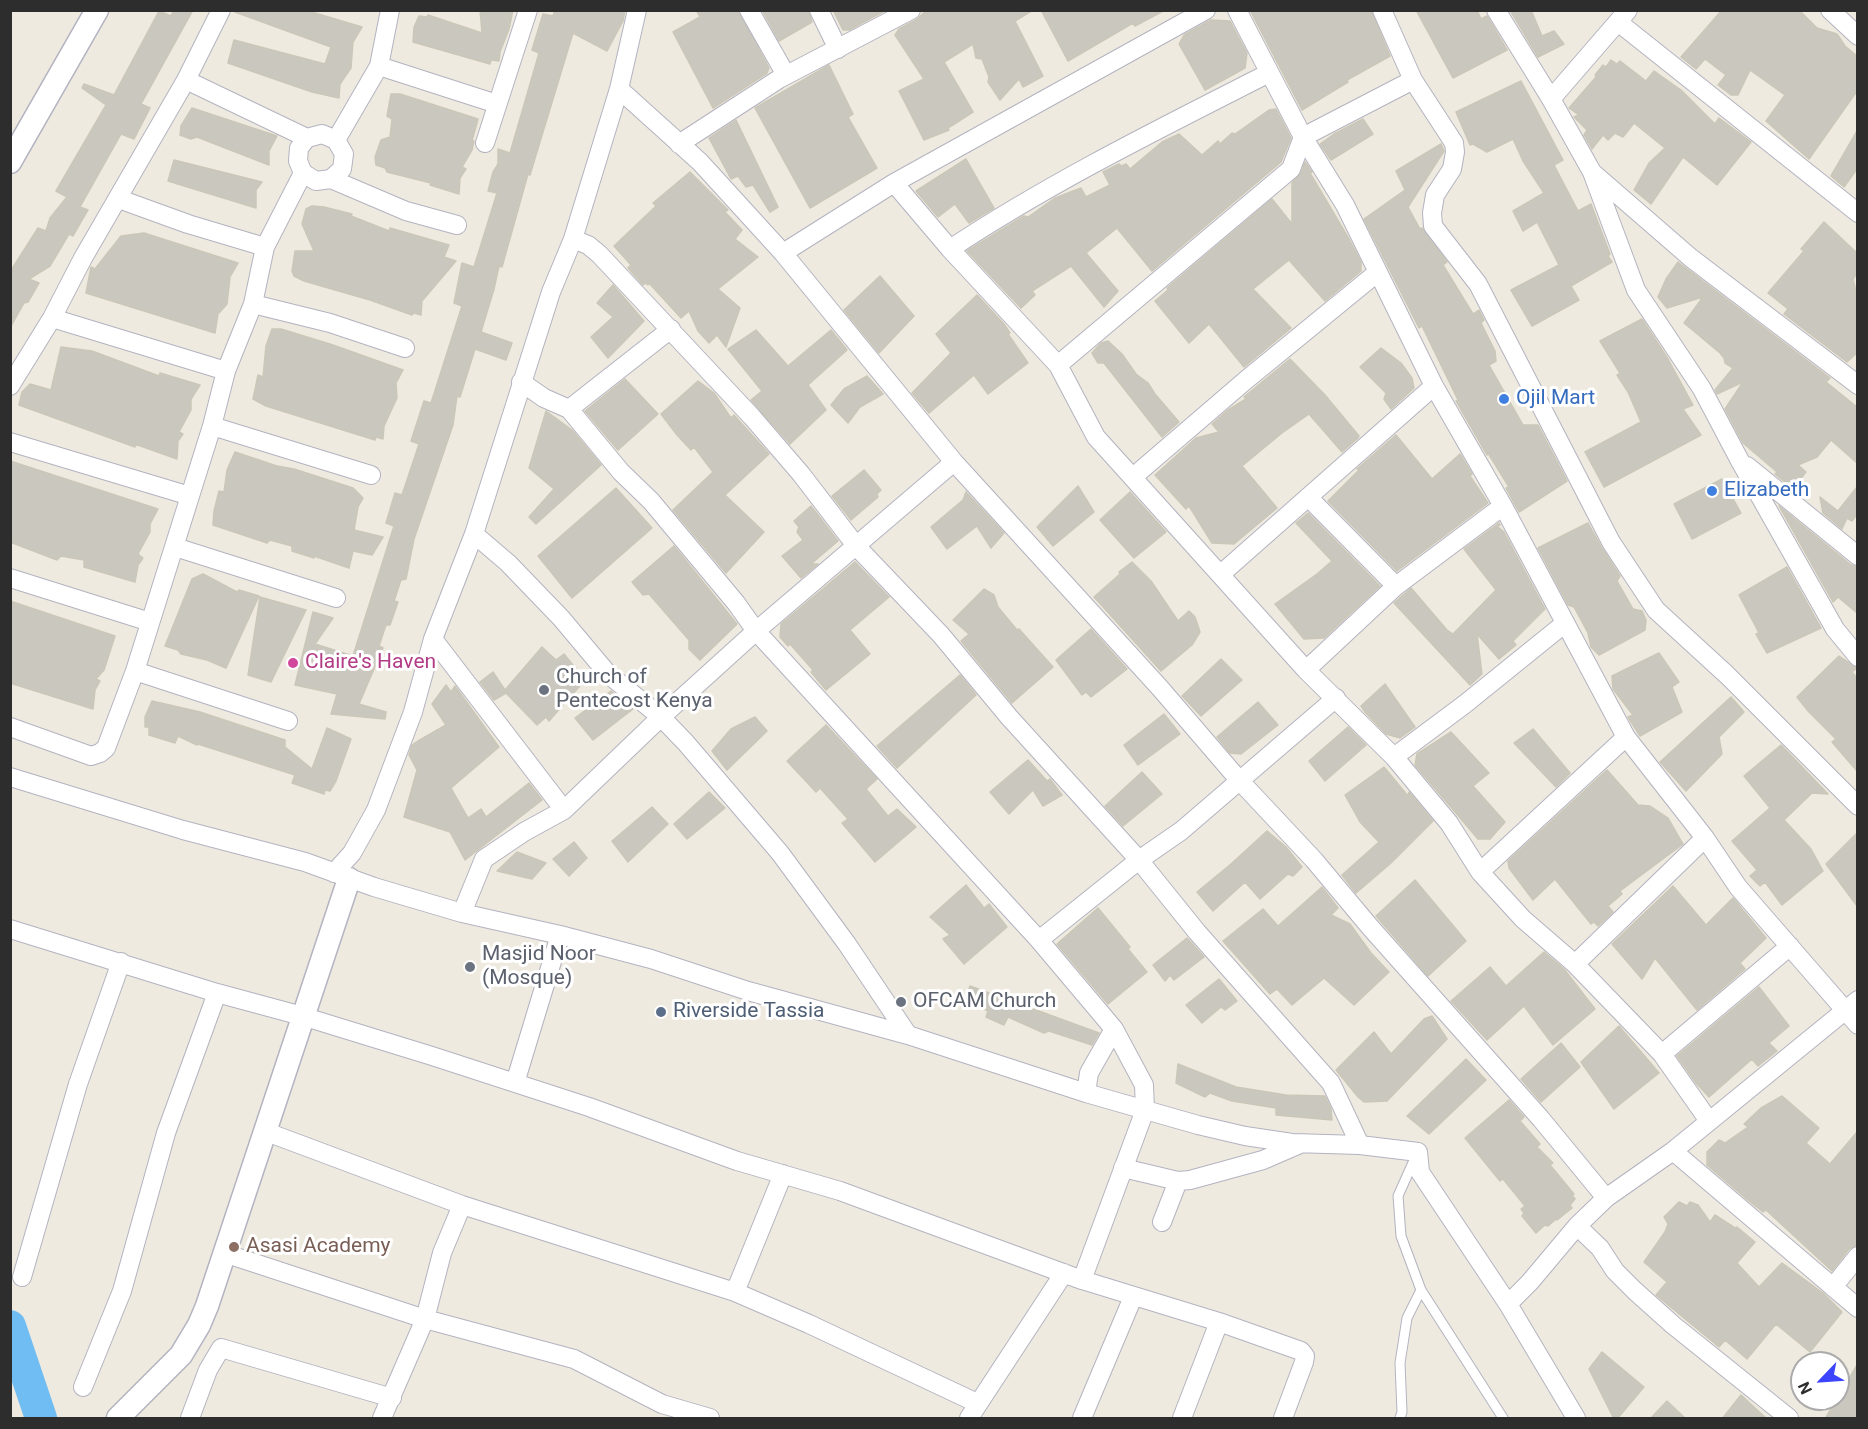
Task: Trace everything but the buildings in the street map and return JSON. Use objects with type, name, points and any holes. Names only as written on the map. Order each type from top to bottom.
[{"type":"street","points":[[10,162],[97,10]]},
{"type":"street","points":[[10,386],[52,318],[83,258],[186,80],[221,10]]},
{"type":"street","points":[[485,143],[528,10]]},
{"type":"street","points":[[118,1419],[181,1355],[207,1306],[303,1017],[341,876],[376,810],[413,712],[433,639],[474,534],[551,292],[573,239],[619,89],[638,10]]},
{"type":"street","points":[[749,10],[786,75]]},
{"type":"street","points":[[819,10],[838,49]]},
{"type":"street","points":[[679,144],[786,75],[911,10]]},
{"type":"street","points":[[783,253],[894,183],[1206,10]]},
{"type":"street","points":[[1237,10],[1303,137],[1345,205],[1434,386],[1503,506],[1626,737],[1705,838],[1738,887],[1790,946],[1851,1005],[1857,1025]]},
{"type":"street","points":[[1382,10],[1413,80],[1454,143],[1452,169],[1435,195],[1432,226],[1478,284],[1611,542],[1656,610],[1727,675],[1857,806]]},
{"type":"street","points":[[1496,10],[1551,99],[1592,172],[1636,290],[1702,389],[1834,630],[1857,657]]},
{"type":"street","points":[[1830,10],[1854,25]]},
{"type":"street","points":[[336,140],[379,66],[385,12]]},
{"type":"street","points":[[1551,99],[1623,16],[1857,213]]},
{"type":"street","points":[[379,66],[497,104]]},
{"type":"street","points":[[950,249],[1032,198],[1121,149],[1269,73]]},
{"type":"street","points":[[186,80],[308,138]]},
{"type":"street","points":[[1058,365],[1292,169],[1303,137],[1413,80]]},
{"type":"street","points":[[619,89],[700,162],[783,253],[954,462],[1160,688],[1239,780],[1314,860],[1378,936],[1541,1119],[1606,1198]]},
{"type":"street","points":[[331,179],[342,169],[344,154],[336,140],[322,134],[308,138],[299,148],[298,161],[303,173],[316,181],[331,179],[406,211],[457,225]]},
{"type":"street","points":[[1592,172],[1691,258],[1857,386]]},
{"type":"street","points":[[10,727],[91,756],[106,748],[135,671],[175,547],[212,426],[226,371],[253,304],[265,247],[303,173]]},
{"type":"street","points":[[894,183],[950,249],[1058,365],[1096,437],[1306,670],[1394,757],[1449,822],[1480,872],[1522,919],[1575,964],[1662,1054],[1709,1121]]},
{"type":"street","points":[[118,199],[188,224],[265,247]]},
{"type":"street","points":[[573,239],[588,245],[599,254],[752,417],[801,474],[856,547],[941,635],[1009,717],[1139,861],[1197,932],[1331,1083],[1360,1145]]},
{"type":"street","points":[[1133,477],[1246,380],[1378,272]]},
{"type":"street","points":[[253,304],[330,323],[405,348]]},
{"type":"street","points":[[52,318],[226,371]]},
{"type":"street","points":[[569,409],[671,329]]},
{"type":"street","points":[[264,1131],[462,1205],[735,1292],[809,1324],[973,1411],[1073,1276],[1124,1168],[1145,1110],[1144,1085],[1114,1029],[1039,940],[756,631],[736,603],[657,509],[621,472],[569,409],[544,398],[521,382]]},
{"type":"street","points":[[1221,574],[1434,386]]},
{"type":"street","points":[[212,426],[371,476]]},
{"type":"street","points":[[10,442],[190,496]]},
{"type":"street","points":[[1740,461],[1857,556]]},
{"type":"street","points":[[462,913],[484,860],[524,832],[564,810],[661,717],[756,631],[954,462]]},
{"type":"street","points":[[1308,497],[1396,586]]},
{"type":"street","points":[[1306,670],[1396,586],[1503,506]]},
{"type":"street","points":[[474,534],[508,563],[561,618],[608,674],[661,717],[780,853],[847,944],[908,1035]]},
{"type":"street","points":[[175,547],[336,598]]},
{"type":"street","points":[[10,578],[150,622]]},
{"type":"street","points":[[1394,757],[1465,704],[1564,624]]},
{"type":"street","points":[[433,639],[564,810]]},
{"type":"street","points":[[135,671],[288,722]]},
{"type":"street","points":[[1039,940],[1181,831],[1336,698]]},
{"type":"street","points":[[1480,872],[1626,737]]},
{"type":"street","points":[[10,777],[183,830],[305,862],[341,876],[462,913],[651,959],[747,991],[908,1035],[1086,1093],[1198,1125],[1245,1136],[1301,1143],[1360,1145],[1418,1152],[1420,1172],[1508,1304],[1575,1419]]},
{"type":"street","points":[[1575,964],[1705,838]]},
{"type":"street","points":[[10,929],[303,1017],[589,1107],[737,1161],[840,1191],[1133,1297],[1219,1322],[1301,1351],[1305,1356],[1283,1419]]},
{"type":"street","points":[[515,1083],[560,935]]},
{"type":"street","points":[[1662,1054],[1790,946]]},
{"type":"street","points":[[22,1277],[78,1084],[121,962]]},
{"type":"street","points":[[83,1387],[122,1291],[166,1133],[217,993]]},
{"type":"street","points":[[1508,1304],[1530,1282],[1577,1226],[1606,1198],[1673,1151],[1851,1005]]},
{"type":"street","points":[[1086,1093],[1089,1073],[1114,1029]]},
{"type":"street","points":[[1124,1168],[1178,1181],[1206,1177],[1263,1160],[1301,1143]]},
{"type":"street","points":[[1673,1151],[1857,1308]]},
{"type":"street","points":[[735,1292],[783,1174]]},
{"type":"street","points":[[1162,1222],[1178,1181]]},
{"type":"street","points":[[382,1419],[426,1318],[442,1253],[462,1205]]},
{"type":"street","points":[[1577,1226],[1600,1248],[1615,1271],[1635,1291],[1673,1325],[1789,1419]]},
{"type":"street","points":[[224,1253],[426,1318],[574,1359],[662,1404],[710,1419]]},
{"type":"street","points":[[1833,1287],[1857,1256]]},
{"type":"street","points":[[1082,1419],[1133,1297]]},
{"type":"street","points":[[1182,1419],[1219,1322]]},
{"type":"street","points":[[190,1419],[208,1370],[221,1348],[392,1398]]},
{"type":"lane","points":[[1418,1152],[1398,1196],[1401,1236],[1421,1290],[1503,1419]]},
{"type":"lane","points":[[1403,1416],[1400,1363],[1407,1318],[1421,1290]]},
{"type":"waterway","points":[[10,1326],[41,1418]]},
{"type":"place","name":"Ojil Mart","points":[[1504,399]]},
{"type":"place","name":"Elizabeth","points":[[1712,491]]},
{"type":"place","name":"Claire's Haven","points":[[293,663]]},
{"type":"place","name":"Church of Pentecost Kenya","points":[[544,690]]},
{"type":"place","name":"Masjid Noor (Mosque)","points":[[470,967]]},
{"type":"place","name":"OFCAM Church","points":[[901,1002]]},
{"type":"place","name":"Riverside Tassia","points":[[661,1012]]},
{"type":"place","name":"Asasi Academy","points":[[234,1247]]}]
